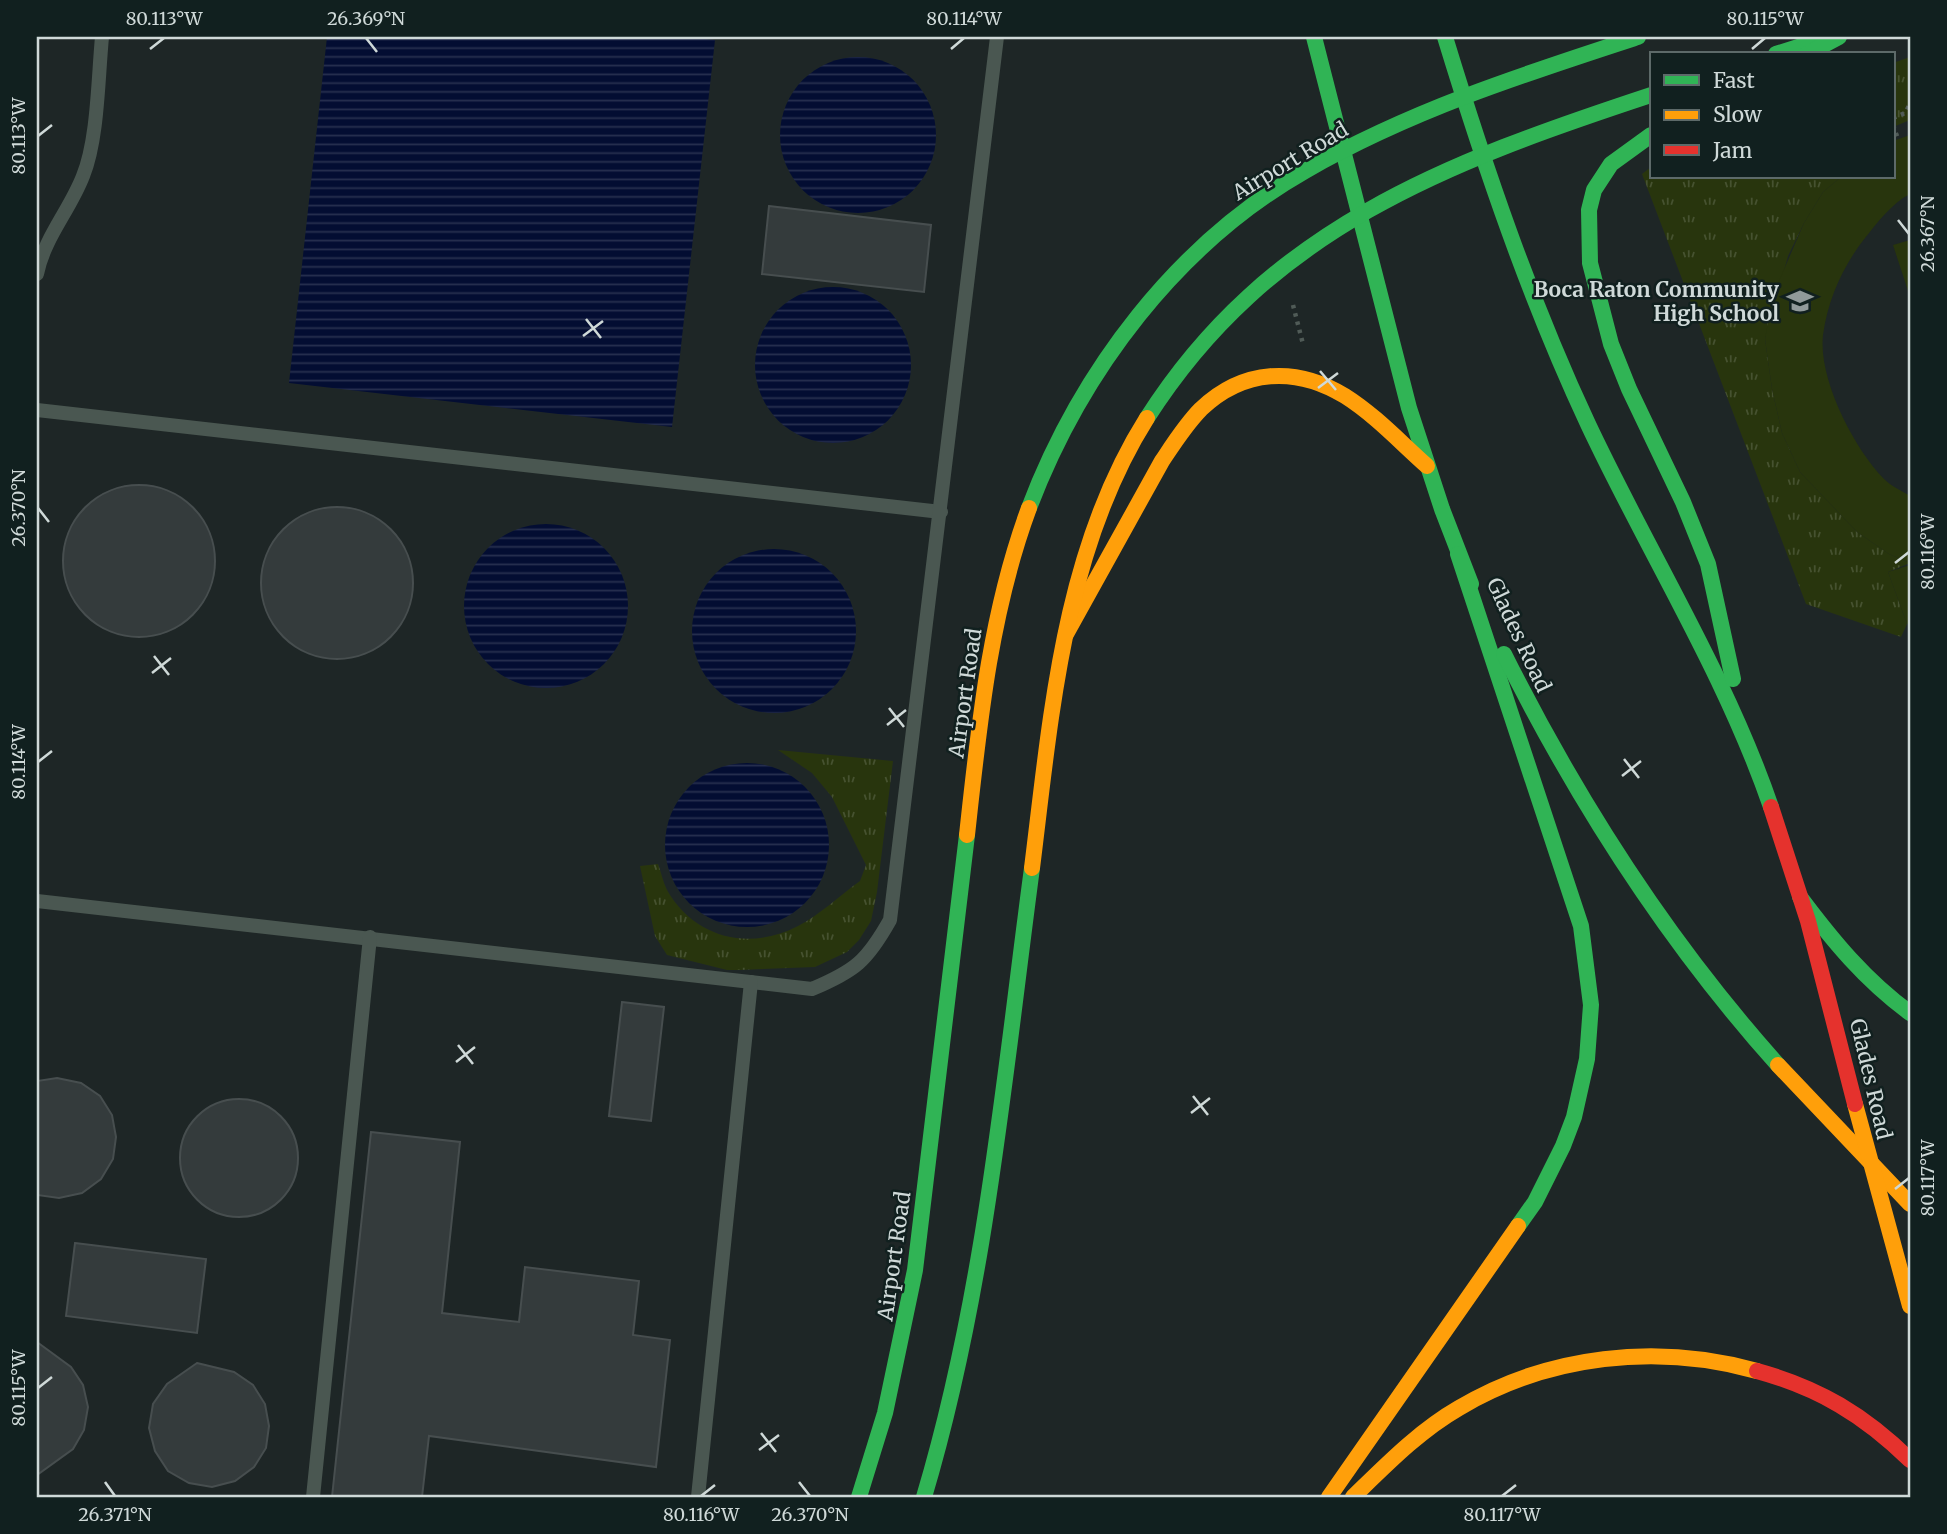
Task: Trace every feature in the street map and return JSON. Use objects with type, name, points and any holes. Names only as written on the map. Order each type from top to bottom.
[{"type":"main road","name":"Glades Road","points":[[1314,37],[1409,408],[1427,466],[1458,554],[1530,706],[1575,787],[1667,928],[1779,1067],[1910,1204]]},
{"type":"main road","name":"Glades Road","points":[[1445,37],[1482,155],[1588,424],[1722,690],[1772,807],[1840,1038],[1889,1241],[1910,1306]]},
{"type":"main road","name":"Airport Road","points":[[859,1497],[875,1454],[915,1270],[983,704],[1002,595],[1024,522],[1057,442],[1105,360],[1161,290],[1189,259],[1243,211],[1290,180],[1343,151],[1463,98],[1638,37]]},
{"type":"main road","points":[[1782,52],[1830,37]]},
{"type":"main road","points":[[1811,52],[1839,37]]},
{"type":"main road","points":[[924,1497],[961,1352],[989,1191],[1051,718],[1066,634],[1087,554],[1121,462],[1160,399],[1207,341],[1264,284],[1306,249],[1360,215],[1427,179],[1559,125],[1650,95]]},
{"type":"main road","points":[[1650,136],[1611,164],[1594,190],[1589,210],[1590,263],[1611,344],[1629,389],[1684,502],[1708,564],[1746,743]]},
{"type":"main road","points":[[1066,634],[1170,448],[1198,410],[1224,390],[1254,378],[1268,376],[1317,382],[1358,406],[1427,466]]},
{"type":"main road","points":[[1329,1497],[1535,1202],[1574,1117],[1587,1059],[1591,1005],[1581,926],[1458,554]]},
{"type":"main road","points":[[1800,897],[1857,971],[1910,1013]]},
{"type":"main road","points":[[1353,1497],[1403,1449],[1460,1408],[1528,1376],[1560,1366],[1622,1356],[1695,1358],[1763,1372],[1826,1396],[1880,1432],[1910,1460]]},
{"type":"lane","points":[[37,274],[55,229],[83,176],[92,142],[102,37]]},
{"type":"lane","points":[[37,901],[812,989],[845,975],[874,949],[890,920],[997,37]]},
{"type":"lane","points":[[37,410],[941,512]]},
{"type":"lane","points":[[313,1497],[370,937]]},
{"type":"lane","points":[[698,1497],[751,982]]},
{"type":"path","points":[[1895,117],[1905,113],[1910,104]]},
{"type":"path","points":[[1895,131],[1898,139]]},
{"type":"path","points":[[1292,299],[1304,347]]},
{"type":"green space","points":[[1910,57],[1910,120],[1895,126],[1895,62]]},
{"type":"green space","points":[[1910,135],[1910,194],[1880,220],[1843,272],[1829,309],[1823,335],[1823,353],[1832,392],[1861,450],[1884,479],[1910,496],[1910,563],[1889,554],[1857,532],[1800,472],[1782,433],[1765,339],[1773,295],[1804,223],[1823,192],[1840,178],[1895,178],[1895,140]]},
{"type":"green space","points":[[1650,168],[1650,178],[1840,178],[1823,192],[1788,256],[1765,339],[1782,433],[1800,472],[1857,532],[1889,554],[1910,563],[1888,572],[1907,624],[1901,637],[1806,604],[1642,174]]},
{"type":"green space","points":[[1910,240],[1910,297],[1893,245]]},
{"type":"green space","points":[[1910,565],[1910,623],[1907,624],[1888,572]]},
{"type":"green space","points":[[778,750],[893,761],[871,921],[859,940],[847,952],[815,967],[727,970],[667,955],[655,936],[640,866],[658,864],[667,890],[693,920],[708,930],[743,939],[780,934],[798,926],[860,881],[866,865],[832,797],[812,773]]},
{"type":"water","points":[[327,37],[686,37],[715,40],[672,427],[289,383]]},
{"type":"water","points":[[858,57],[888,63],[913,80],[930,105],[936,135],[930,165],[913,190],[888,207],[858,213],[828,207],[803,190],[786,165],[780,135],[786,105],[803,80],[828,63]]},
{"type":"water","points":[[833,287],[863,293],[888,310],[905,335],[911,365],[905,395],[888,420],[863,437],[833,443],[803,437],[778,420],[761,395],[755,365],[761,335],[778,310],[803,293]]},
{"type":"water","points":[[546,524],[577,530],[604,548],[622,575],[628,606],[622,637],[604,664],[577,682],[546,688],[515,682],[488,664],[470,637],[464,606],[470,575],[488,548],[515,530]]},
{"type":"water","points":[[774,549],[805,556],[832,573],[849,600],[856,631],[849,662],[832,689],[805,706],[774,713],[743,706],[716,689],[699,662],[692,631],[699,600],[716,573],[743,556]]},
{"type":"water","points":[[747,763],[778,770],[805,787],[822,814],[829,845],[822,876],[805,903],[778,920],[747,927],[716,920],[689,903],[672,876],[665,845],[672,814],[689,787],[716,770]]},
{"type":"building","points":[[769,206],[931,225],[924,292],[762,274]]},
{"type":"building","points":[[139,485],[168,491],[193,507],[209,532],[215,561],[209,590],[193,615],[168,631],[139,637],[110,631],[85,615],[69,590],[63,561],[69,532],[85,507],[110,491]]},
{"type":"building","points":[[337,507],[366,513],[391,529],[407,554],[413,583],[407,612],[391,637],[366,653],[337,659],[308,653],[283,637],[267,612],[261,583],[267,554],[283,529],[308,513]]},
{"type":"building","points":[[622,1002],[664,1007],[651,1121],[609,1116]]},
{"type":"building","points":[[57,1078],[81,1083],[100,1096],[112,1115],[116,1137],[113,1159],[101,1179],[82,1193],[59,1198],[37,1195],[37,1081]]},
{"type":"building","points":[[239,1099],[262,1103],[281,1116],[294,1135],[298,1158],[294,1181],[281,1200],[262,1213],[239,1217],[216,1213],[197,1200],[184,1181],[180,1158],[184,1135],[197,1116],[216,1103]]},
{"type":"building","points":[[371,1132],[460,1142],[442,1313],[519,1322],[525,1267],[639,1281],[633,1335],[670,1340],[656,1467],[429,1436],[422,1497],[332,1497]]},
{"type":"building","points":[[75,1243],[206,1259],[197,1333],[66,1316]]},
{"type":"building","points":[[37,1342],[71,1367],[83,1385],[88,1407],[84,1430],[73,1449],[37,1475]]},
{"type":"building","points":[[197,1363],[234,1372],[253,1385],[265,1404],[269,1426],[266,1448],[254,1467],[235,1481],[212,1487],[189,1483],[168,1471],[155,1451],[149,1428],[153,1404],[167,1384]]},
{"type":"traffic: fast","points":[[1314,37],[1409,408],[1442,509],[1471,584]]},
{"type":"traffic: fast","points":[[1445,37],[1510,233],[1547,330],[1611,472],[1709,661],[1771,807]]},
{"type":"traffic: fast","points":[[1029,508],[1076,408],[1105,360],[1138,316],[1175,274],[1215,235],[1259,201],[1305,171],[1385,130],[1468,95],[1638,37]]},
{"type":"traffic: fast","points":[[1782,52],[1830,37]]},
{"type":"traffic: fast","points":[[1811,52],[1839,37]]},
{"type":"traffic: fast","points":[[1147,418],[1195,352],[1248,297],[1306,250],[1368,210],[1434,177],[1504,147],[1650,95]]},
{"type":"traffic: fast","points":[[1650,136],[1611,164],[1594,190],[1589,210],[1590,263],[1611,344],[1629,389],[1683,502],[1708,564],[1733,679]]},
{"type":"traffic: fast","points":[[1458,554],[1581,926],[1591,1005],[1587,1059],[1574,1117],[1535,1202],[1518,1226]]},
{"type":"traffic: fast","points":[[1504,654],[1562,763],[1627,868],[1699,969],[1778,1065]]},
{"type":"traffic: fast","points":[[859,1497],[885,1413],[915,1270],[967,835]]},
{"type":"traffic: fast","points":[[924,1497],[945,1420],[978,1264],[1002,1106],[1032,868]]},
{"type":"traffic: fast","points":[[1800,897],[1850,959],[1910,1013]]},
{"type":"traffic: slow","points":[[1066,634],[1162,461],[1201,409],[1234,386],[1270,376],[1289,376],[1326,386],[1367,412],[1427,466]]},
{"type":"traffic: slow","points":[[1032,868],[1055,694],[1079,579],[1096,523],[1119,469],[1147,418]]},
{"type":"traffic: slow","points":[[967,835],[995,629],[1029,508]]},
{"type":"traffic: slow","points":[[1778,1065],[1910,1204]]},
{"type":"traffic: slow","points":[[1855,1104],[1910,1306]]},
{"type":"traffic: slow","points":[[1329,1497],[1518,1226]]},
{"type":"traffic: slow","points":[[1353,1497],[1403,1449],[1444,1417],[1493,1390],[1529,1376],[1604,1359],[1642,1356],[1719,1362],[1757,1371]]},
{"type":"traffic: jam","points":[[1771,807],[1808,921],[1855,1104]]},
{"type":"traffic: jam","points":[[1757,1371],[1801,1386],[1840,1405],[1910,1460]]},
{"type":"place","name":"Boca Raton Community High School","points":[[1800,301]]}]
